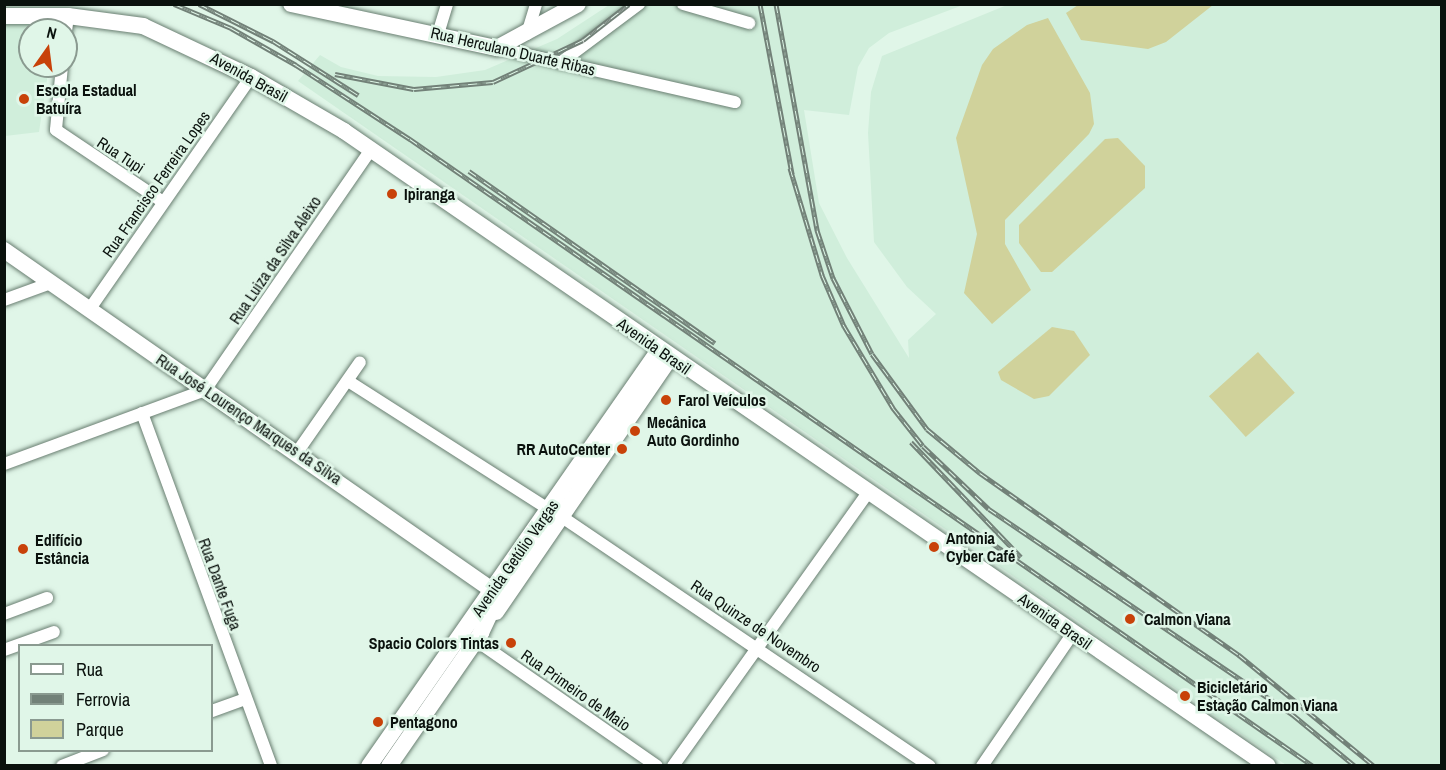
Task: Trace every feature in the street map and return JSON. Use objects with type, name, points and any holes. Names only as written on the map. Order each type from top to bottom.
[{"type":"main road","name":"Rua Herculano Duarte Ribas","points":[[291,4],[345,10],[497,48]]},
{"type":"main road","points":[[497,48],[527,34],[578,4]]},
{"type":"main road","name":"Avenida Brasil","points":[[4,16],[22,18]]},
{"type":"main road","name":"Avenida Brasil","points":[[78,24],[143,27],[251,77],[371,149],[664,354],[869,491],[1268,765]]},
{"type":"main road","name":"Rua José Lourenço Marques da Silva","points":[[4,250],[298,452],[492,590]]},
{"type":"main road","name":"Avenida Getúlio Vargas","points":[[393,764],[477,641],[556,513],[664,354]]},
{"type":"main road","name":"Avenida Getúlio Vargas","points":[[369,765],[492,590],[556,513]]},
{"type":"main road","points":[[477,641],[495,603],[492,590]]},
{"type":"street","points":[[438,34],[447,4]]},
{"type":"street","points":[[527,34],[536,4]]},
{"type":"street","points":[[560,63],[639,4]]},
{"type":"street","points":[[683,4],[749,23]]},
{"type":"street","name":"Rua Herculano Duarte Ribas","points":[[497,48],[735,102]]},
{"type":"street","name":"Rua Francisco Ferreira Lopes","points":[[89,310],[251,77]]},
{"type":"street","name":"Rua Tupi","points":[[61,78],[56,130],[163,202]]},
{"type":"street","name":"Rua Luiza da Silva Aleixo","points":[[205,390],[371,149]]},
{"type":"street","points":[[4,300],[51,283]]},
{"type":"street","points":[[298,452],[360,362]]},
{"type":"street","name":"Rua Quinze de Novembro","points":[[348,381],[556,513],[757,645],[930,765]]},
{"type":"street","points":[[4,464],[205,390]]},
{"type":"street","name":"Rua Dante Fuga","points":[[142,413],[244,699],[271,765]]},
{"type":"street","points":[[673,765],[869,491]]},
{"type":"street","points":[[4,614],[47,598]]},
{"type":"street","points":[[21,644],[54,632]]},
{"type":"street","points":[[982,765],[1073,633]]},
{"type":"street","name":"Rua Primeiro de Maio","points":[[477,641],[657,765]]},
{"type":"street","points":[[213,711],[244,699]]},
{"type":"street","points":[[62,765],[98,752]]},
{"type":"shaded area","points":[[609,5],[963,5],[889,33],[869,48],[858,67],[849,115],[804,110],[819,203],[847,258],[909,358],[908,340],[936,314],[907,287],[874,242],[868,133],[871,92],[882,56],[1007,5],[1441,5],[1441,765],[1286,765],[298,81],[320,55],[341,67],[378,76],[436,77],[485,70],[557,39]]},
{"type":"shaded area","name":"Escola Estadual Batuíra","points":[[5,23],[18,23],[18,78],[47,78],[39,132],[5,136]]},
{"type":"green space","points":[[1078,5],[1213,5],[1166,42],[1148,49],[1081,40],[1066,13]]},
{"type":"green space","points":[[1048,18],[1090,93],[1094,124],[1089,134],[1005,220],[1005,244],[1031,290],[992,324],[964,293],[977,234],[956,138],[982,65],[993,49],[1027,25]]},
{"type":"green space","points":[[1118,138],[1145,166],[1145,188],[1052,272],[1041,272],[1019,243],[1019,225],[1105,139]]},
{"type":"green space","points":[[1052,327],[1074,331],[1090,355],[1049,396],[1034,399],[1001,380],[998,372]]},
{"type":"green space","points":[[1258,352],[1295,393],[1246,437],[1209,396]]},
{"type":"railway","points":[[174,4],[231,28],[296,65],[410,139],[1313,766]]},
{"type":"railway","points":[[199,4],[273,41],[358,95]]},
{"type":"railway","points":[[335,74],[414,89],[493,82],[583,40],[629,4]]},
{"type":"railway","points":[[760,4],[792,174]]},
{"type":"railway","points":[[776,4],[817,230],[833,278],[872,354],[927,429],[980,473],[1239,655],[1374,766]]},
{"type":"railway","points":[[790,168],[822,275],[844,326],[893,408],[923,446],[989,509],[1292,714],[1355,766]]},
{"type":"railway","points":[[469,171],[715,343]]},
{"type":"railway","points":[[911,442],[1021,557]]},
{"type":"place","name":"Escola Estadual Batuíra","points":[[24,99]]},
{"type":"place","name":"Ipiranga","points":[[392,194]]},
{"type":"place","name":"Farol Veículos","points":[[666,400]]},
{"type":"place","name":"Mecânica Auto Gordinho","points":[[635,431]]},
{"type":"place","name":"RR AutoCenter","points":[[622,449]]},
{"type":"place","name":"Antonia Cyber Café","points":[[934,547]]},
{"type":"place","name":"Edifício Estância","points":[[23,549]]},
{"type":"place","name":"Calmon Viana","points":[[1130,619]]},
{"type":"place","name":"Spacio Colors Tintas","points":[[511,643]]},
{"type":"place","name":"Bicicletário Estação Calmon Viana","points":[[1185,696]]},
{"type":"place","name":"Pentagono","points":[[378,722]]}]
